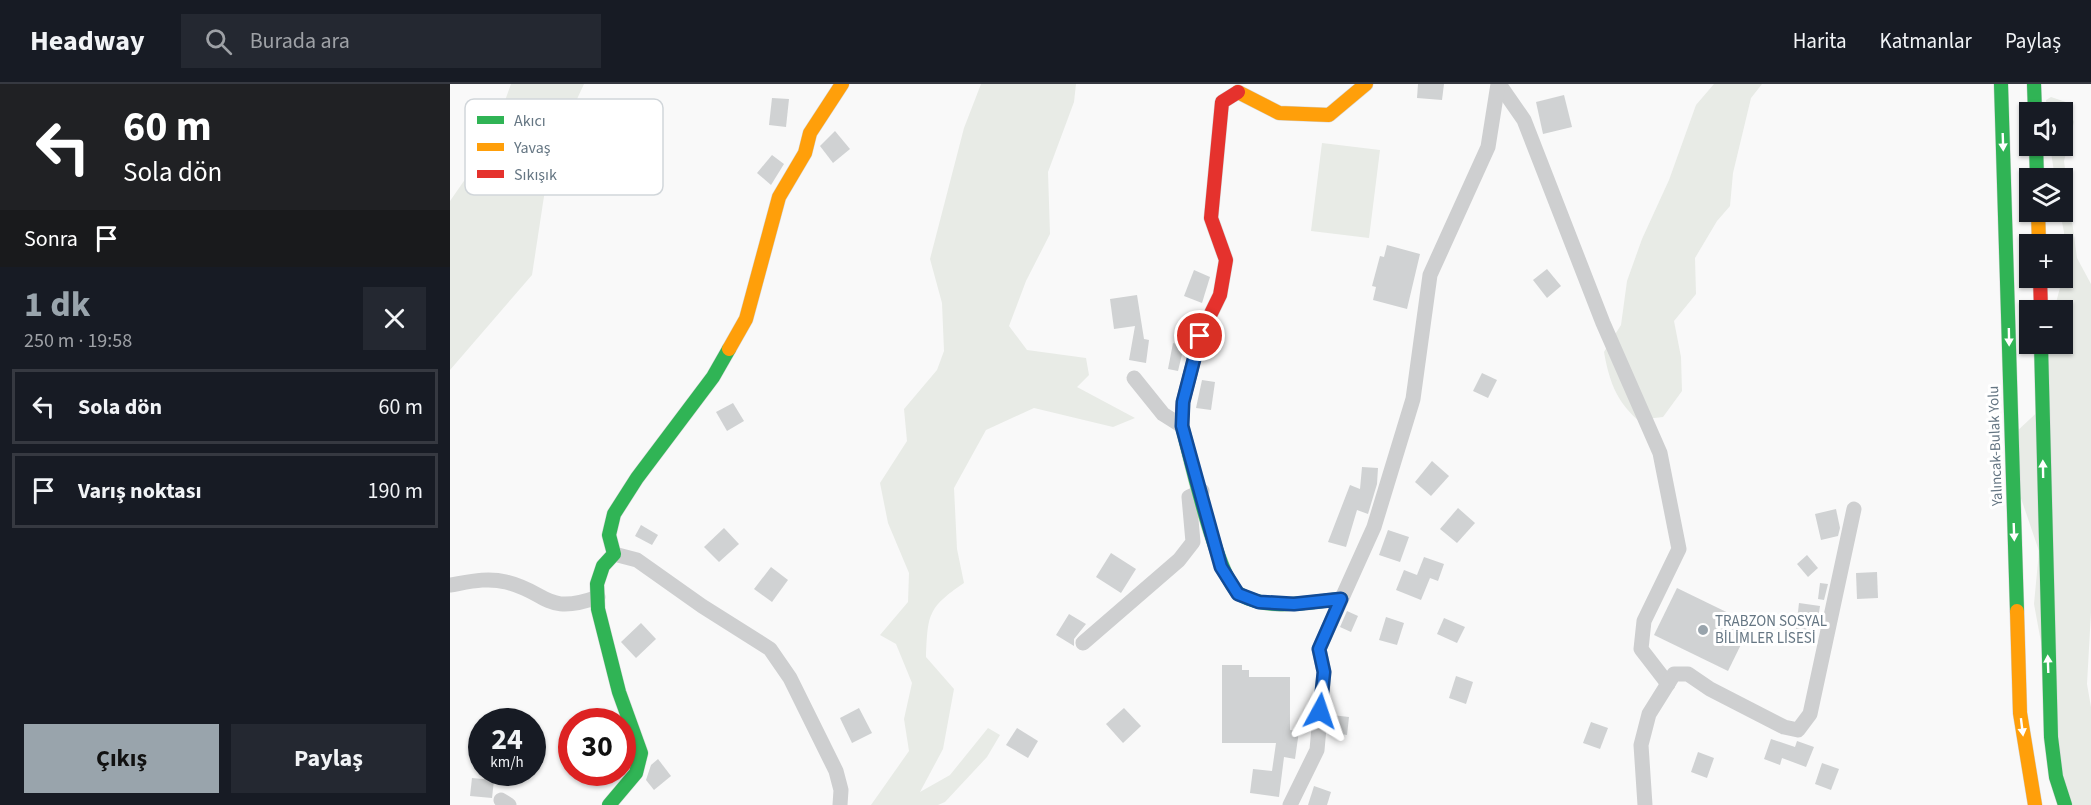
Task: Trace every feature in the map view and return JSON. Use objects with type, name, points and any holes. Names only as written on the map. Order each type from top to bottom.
[{"type":"street","points":[[614,554],[609,535],[614,514],[637,478],[713,377],[746,319],[779,197],[805,153],[810,133],[842,84]]},
{"type":"street","points":[[1341,599],[1294,604],[1259,602],[1238,594],[1221,567],[1202,491],[1182,426],[1183,402],[1200,336],[1220,295],[1226,260],[1211,218],[1222,102],[1237,91],[1279,113],[1329,115],[1366,84]]},
{"type":"street","points":[[1290,805],[1317,750],[1324,672],[1319,649],[1358,567],[1374,526],[1413,399],[1430,275],[1488,147],[1498,84]]},
{"type":"street","points":[[1498,84],[1524,120],[1604,322],[1660,453],[1679,549],[1644,621],[1641,649],[1668,684]]},
{"type":"street","name":"Yalıncak-Bulak Yolu","points":[[2001,84],[2020,713],[2035,805]]},
{"type":"street","points":[[2034,84],[2035,102]]},
{"type":"street","points":[[2041,354],[2051,737],[2056,777],[2064,805]]},
{"type":"street","points":[[1134,378],[1163,414],[1182,426]]},
{"type":"street","points":[[1083,644],[1179,560],[1193,542],[1189,497],[1202,491]]},
{"type":"street","points":[[1645,805],[1641,745],[1649,714],[1674,674],[1688,674],[1710,689],[1784,726],[1798,730],[1810,714],[1854,509]]},
{"type":"street","points":[[609,805],[636,773],[641,753],[619,692],[598,597],[597,584],[603,566],[614,554]]},
{"type":"street","points":[[614,554],[637,560],[702,606],[770,649],[790,678],[836,771],[841,790],[840,805]]},
{"type":"street","points":[[450,585],[483,580],[507,582],[554,603],[566,605],[598,597]]},
{"type":"shaded area","points":[[511,84],[584,84],[577,99],[506,99]]},
{"type":"shaded area","points":[[981,84],[1076,84],[1074,102],[1048,172],[1050,234],[1026,281],[1009,326],[1027,350],[1086,358],[1089,375],[1077,387],[1135,418],[1113,427],[1034,408],[986,430],[954,488],[957,549],[964,583],[936,606],[929,622],[926,657],[954,689],[943,749],[920,792],[950,775],[988,728],[1000,735],[987,757],[945,802],[938,805],[871,805],[909,751],[904,719],[912,683],[896,644],[880,635],[908,602],[909,573],[888,523],[880,483],[907,441],[904,409],[937,370],[944,351],[942,303],[930,259],[964,128]]},
{"type":"shaded area","points":[[1714,84],[1762,84],[1751,98],[1733,173],[1730,206],[1717,221],[1695,258],[1696,294],[1674,321],[1681,357],[1682,391],[1663,417],[1638,420],[1619,398],[1608,372],[1604,352],[1621,325],[1627,281],[1642,239],[1669,180],[1696,105]]},
{"type":"shaded area","points":[[2051,97],[2066,102],[2046,102]]},
{"type":"shaded area","points":[[1322,143],[1380,150],[1369,238],[1311,231]]},
{"type":"shaded area","points":[[2052,156],[2065,156],[2065,168],[2053,168]]},
{"type":"shaded area","points":[[465,179],[465,195],[544,195],[532,275],[450,370],[450,267],[450,201]]},
{"type":"shaded area","points":[[2062,222],[2072,222],[2077,258],[2091,284],[2091,612],[2087,684],[2091,707],[2091,805],[2061,805],[2052,702],[2034,604],[2039,551],[2011,469],[2015,433],[2046,404],[2049,354],[2073,354],[2073,300],[2057,300],[2060,288],[2073,288],[2073,234],[2064,234]]},
{"type":"building","points":[[1418,84],[1444,84],[1442,100],[1417,98]]},
{"type":"building","points":[[1564,95],[1572,127],[1543,134],[1536,102]]},
{"type":"building","points":[[772,98],[789,99],[786,127],[769,125]]},
{"type":"building","points":[[835,131],[850,149],[833,163],[820,146]]},
{"type":"building","points":[[772,155],[784,164],[771,185],[757,173]]},
{"type":"building","points":[[1387,245],[1420,254],[1407,309],[1373,300],[1376,287],[1372,286],[1380,256],[1384,257]]},
{"type":"building","points":[[1547,269],[1561,286],[1547,298],[1533,280]]},
{"type":"building","points":[[1194,270],[1210,277],[1202,303],[1184,296]]},
{"type":"building","points":[[1137,295],[1144,339],[1149,340],[1146,363],[1129,360],[1135,326],[1114,329],[1110,299]]},
{"type":"building","points":[[1173,343],[1184,346],[1178,371],[1168,369]]},
{"type":"building","points":[[1482,373],[1497,380],[1488,398],[1473,391]]},
{"type":"building","points":[[1202,380],[1215,382],[1211,410],[1196,408]]},
{"type":"building","points":[[733,403],[744,421],[727,431],[716,412]]},
{"type":"building","points":[[1432,461],[1449,476],[1431,496],[1415,482]]},
{"type":"building","points":[[1362,467],[1378,468],[1377,484],[1368,514],[1357,510],[1346,547],[1328,542],[1350,485],[1360,489]]},
{"type":"building","points":[[1458,508],[1475,523],[1457,543],[1440,529]]},
{"type":"building","points":[[1836,509],[1840,528],[1838,536],[1821,540],[1815,514]]},
{"type":"building","points":[[641,525],[658,535],[652,545],[635,536]]},
{"type":"building","points":[[724,528],[739,544],[719,562],[704,547]]},
{"type":"building","points":[[1388,530],[1409,537],[1400,562],[1379,555]]},
{"type":"building","points":[[1111,553],[1136,569],[1121,593],[1096,577]]},
{"type":"building","points":[[1807,555],[1818,568],[1808,577],[1797,564]]},
{"type":"building","points":[[1424,557],[1444,564],[1438,581],[1430,578],[1421,600],[1396,590],[1404,570],[1417,575]]},
{"type":"building","points":[[771,567],[788,580],[772,602],[754,589]]},
{"type":"building","points":[[1877,572],[1878,598],[1857,599],[1856,573]]},
{"type":"building","points":[[1820,583],[1828,584],[1824,600],[1818,599]]},
{"type":"building","name":"TRABZON SOSYAL BİLİMLER LİSESİ","points":[[1677,588],[1751,624],[1728,671],[1654,635]]},
{"type":"building","points":[[1799,603],[1820,606],[1816,632],[1796,629]]},
{"type":"building","points":[[1347,611],[1358,616],[1351,632],[1340,627]]},
{"type":"building","points":[[1069,614],[1086,624],[1074,639],[1074,646],[1056,635]]},
{"type":"building","points":[[1386,617],[1404,623],[1397,645],[1379,640]]},
{"type":"building","points":[[1444,618],[1465,627],[1457,643],[1437,634]]},
{"type":"building","points":[[641,623],[656,639],[636,658],[621,642]]},
{"type":"building","points":[[1222,665],[1242,665],[1242,670],[1249,670],[1249,677],[1290,677],[1290,730],[1299,731],[1295,759],[1284,757],[1279,797],[1250,793],[1253,769],[1272,771],[1276,743],[1222,743]]},
{"type":"building","points":[[1456,676],[1473,682],[1466,704],[1449,698]]},
{"type":"building","points":[[859,708],[872,733],[852,743],[840,718]]},
{"type":"building","points":[[1124,708],[1141,726],[1123,743],[1106,724]]},
{"type":"building","points":[[1332,715],[1349,717],[1347,735],[1329,732]]},
{"type":"building","points":[[1591,722],[1608,728],[1600,749],[1583,743]]},
{"type":"building","points":[[1017,728],[1038,741],[1028,758],[1006,745]]},
{"type":"building","points":[[1771,739],[1795,747],[1797,741],[1814,747],[1806,767],[1782,758],[1780,765],[1764,759]]},
{"type":"building","points":[[1698,752],[1714,758],[1707,778],[1691,772]]},
{"type":"building","points":[[658,759],[671,776],[654,790],[646,780],[651,765]]},
{"type":"building","points":[[1822,763],[1839,769],[1831,790],[1815,784]]},
{"type":"building","points":[[471,786],[493,786],[492,798],[470,796]]},
{"type":"building","points":[[1314,786],[1331,792],[1327,805],[1308,805]]},
{"type":"traffic: fast","points":[[2001,84],[2017,611]]},
{"type":"traffic: fast","points":[[2034,84],[2035,102]]},
{"type":"traffic: fast","points":[[2036,156],[2037,168]]},
{"type":"traffic: fast","points":[[609,805],[636,773],[641,753],[619,692],[598,609],[597,584],[603,566],[614,554],[609,535],[614,514],[637,478],[713,377],[729,349]]},
{"type":"traffic: fast","points":[[2041,354],[2051,737],[2056,777],[2065,805]]},
{"type":"traffic: fast","points":[[1182,418],[1182,426],[1214,544],[1232,586],[1241,595],[1264,603],[1290,604],[1341,599]]},
{"type":"traffic: slow","points":[[729,349],[746,319],[779,197],[805,153],[810,133],[842,84]]},
{"type":"traffic: slow","points":[[1238,92],[1279,113],[1329,115],[1366,84]]},
{"type":"traffic: slow","points":[[2038,222],[2039,234]]},
{"type":"traffic: slow","points":[[2017,611],[2020,713],[2035,805]]},
{"type":"traffic: jam","points":[[1182,418],[1183,402],[1200,336],[1220,295],[1226,260],[1211,218],[1222,102],[1238,92]]},
{"type":"traffic: jam","points":[[2040,288],[2041,300]]},
{"type":"place","name":"TRABZON SOSYAL BİLİMLER LİSESİ","points":[[1703,630]]},
{"type":"route","points":[[1200,336],[1183,402],[1182,426],[1202,491],[1221,567],[1238,594],[1259,602],[1294,604],[1341,599],[1319,649],[1324,672],[1320,711]]}]
